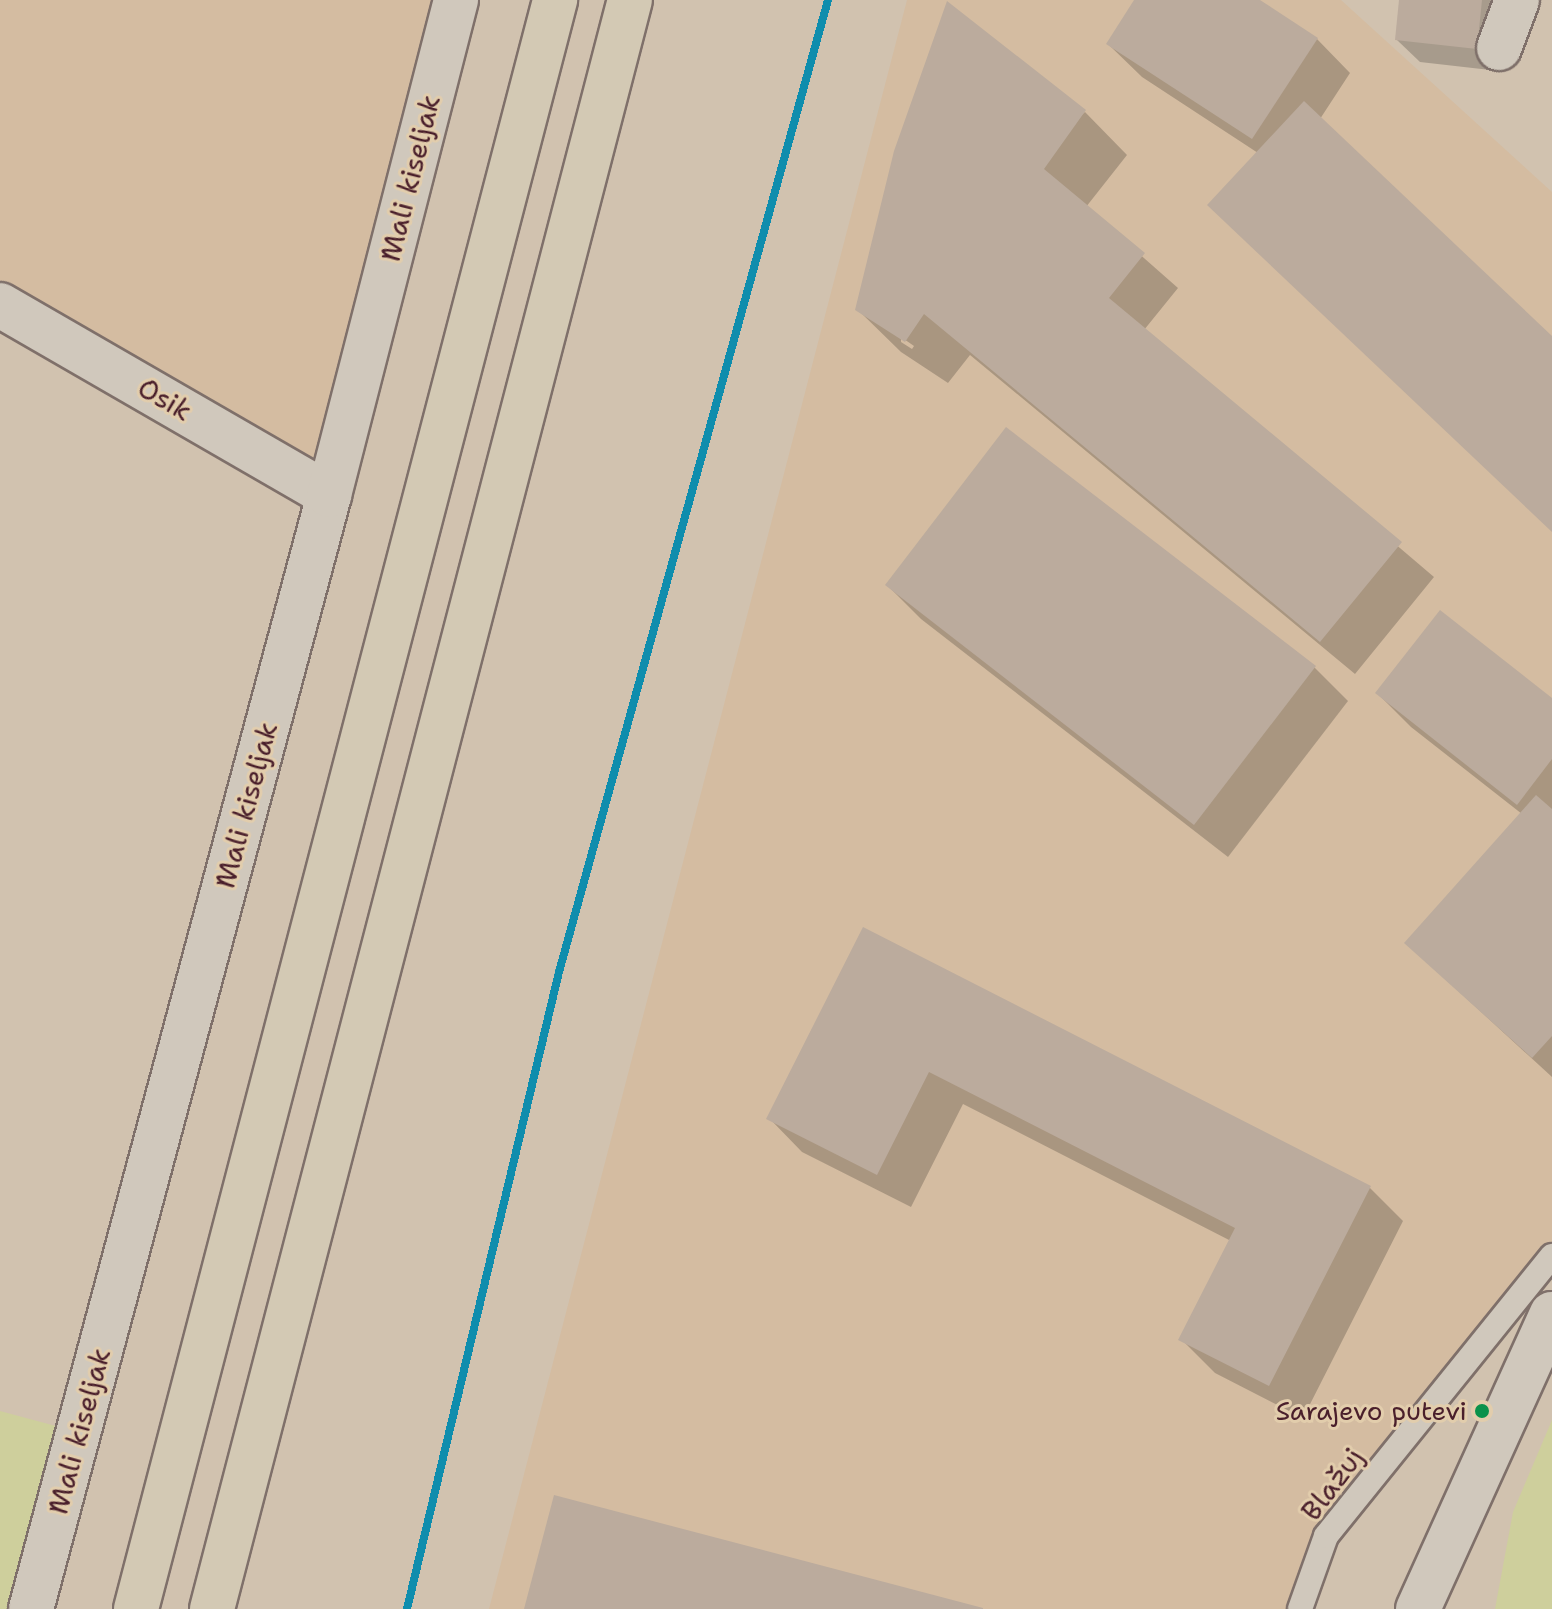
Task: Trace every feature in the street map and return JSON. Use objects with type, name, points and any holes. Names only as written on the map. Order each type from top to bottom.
[{"type":"highway","points":[[136,1609],[555,0]]},
{"type":"highway","points":[[212,1609],[630,0]]},
{"type":"street","name":"Mali kiseljak","points":[[31,1609],[329,495],[456,0]]},
{"type":"street","points":[[1499,48],[1517,0]]},
{"type":"street","name":"Osik","points":[[0,305],[329,495]]},
{"type":"street","points":[[1418,1609],[1552,1314]]},
{"type":"lane","name":"Blažuj","points":[[1300,1609],[1326,1536],[1552,1256]]},
{"type":"shaded area","points":[[0,0],[463,0],[329,495],[0,309]]},
{"type":"shaded area","points":[[907,0],[1341,0],[1552,192],[1552,1256],[1326,1536],[1300,1609],[489,1609]]},
{"type":"green space","points":[[0,1411],[78,1432],[31,1609],[0,1609]]},
{"type":"green space","points":[[1552,1420],[1552,1609],[1495,1609],[1513,1512]]},
{"type":"building","points":[[1134,0],[1260,0],[1318,38],[1252,139],[1106,44]]},
{"type":"building","points":[[1399,0],[1482,0],[1477,49],[1395,40]]},
{"type":"building","points":[[947,1],[1086,110],[1044,169],[1145,253],[1109,298],[1402,542],[1320,642],[924,314],[905,342],[855,310],[894,151]]},
{"type":"building","points":[[1304,101],[1552,336],[1552,532],[1207,205]]},
{"type":"building","points":[[1006,427],[1316,666],[1194,825],[885,585]]},
{"type":"building","points":[[1440,610],[1552,698],[1552,759],[1517,805],[1375,693]]},
{"type":"building","points":[[1536,795],[1552,809],[1552,1036],[1532,1058],[1404,943]]},
{"type":"building","points":[[863,927],[1371,1186],[1269,1386],[1178,1340],[1235,1228],[929,1072],[877,1175],[766,1119]]},
{"type":"building","points":[[554,1495],[983,1608],[983,1609],[524,1609]]},
{"type":"transit line","points":[[407,1609],[559,972],[828,0]]},
{"type":"place","name":"Sarajevo putevi","points":[[1482,1411]]}]
